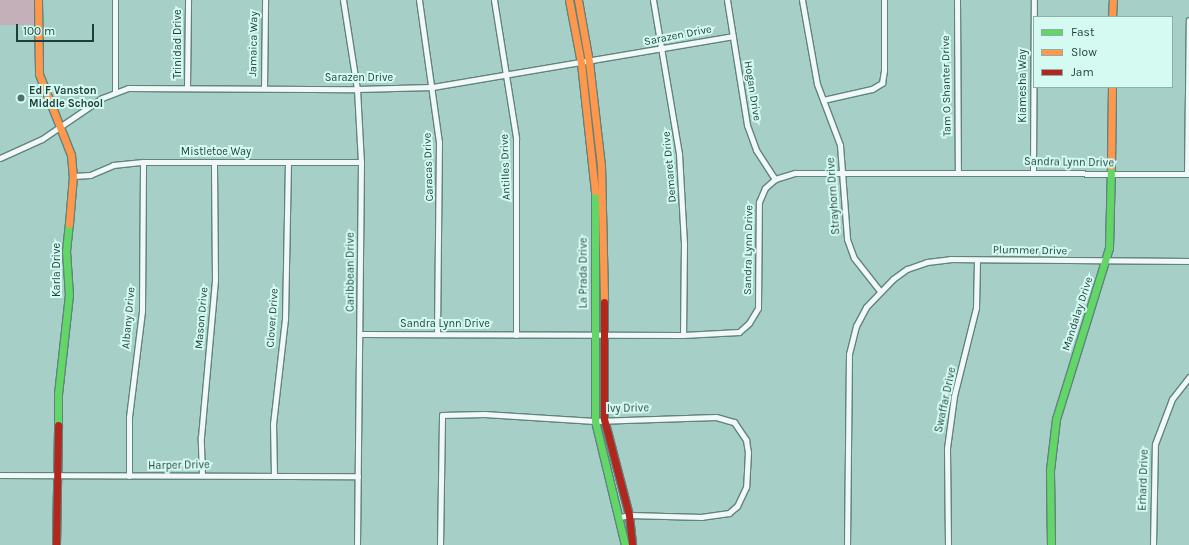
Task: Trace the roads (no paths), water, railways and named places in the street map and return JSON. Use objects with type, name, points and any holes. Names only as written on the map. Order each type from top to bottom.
[{"type":"main road","name":"Karla Drive","points":[[38,0],[39,74],[71,155],[73,176],[66,251],[70,295],[58,394],[56,545]]},
{"type":"main road","name":"La Prada Drive","points":[[569,0],[581,63],[595,188],[595,421],[620,517],[625,545]]},
{"type":"main road","name":"La Prada Drive","points":[[578,0],[589,62],[601,165],[605,335],[604,419],[613,458],[629,514],[632,545]]},
{"type":"main road","points":[[1112,0],[1112,16]]},
{"type":"main road","name":"Mandalay Drive","points":[[1051,545],[1050,470],[1056,419],[1106,260],[1111,229],[1112,88]]},
{"type":"main road","points":[[604,460],[613,458]]},
{"type":"street","points":[[115,0],[115,92]]},
{"type":"street","name":"Trinidad Drive","points":[[187,87],[188,0]]},
{"type":"street","name":"Jamaica Way","points":[[264,88],[265,0]]},
{"type":"street","name":"Caribbean Drive","points":[[343,0],[357,90],[361,162],[361,334],[358,545]]},
{"type":"street","name":"Caracas Drive","points":[[419,0],[439,142],[437,334]]},
{"type":"street","name":"Antilles Drive","points":[[494,0],[516,138],[516,335]]},
{"type":"street","name":"Demaret Drive","points":[[653,0],[677,132],[683,203],[683,335]]},
{"type":"street","name":"Hogan Drive","points":[[727,0],[747,126],[756,150],[775,179]]},
{"type":"street","name":"Strayhorn Drive","points":[[802,0],[817,84],[840,145],[844,173],[844,214],[847,239],[854,258],[880,291]]},
{"type":"street","points":[[823,100],[872,89],[882,83],[884,70],[884,0]]},
{"type":"street","name":"Tam O Shanter Drive","points":[[957,0],[958,173]]},
{"type":"street","name":"Kiamesha Way","points":[[1034,0],[1034,16]]},
{"type":"street","points":[[1188,174],[1189,20]]},
{"type":"street","name":"Sarazen Drive","points":[[0,158],[37,142],[115,92],[128,88],[187,87],[357,90],[432,87],[662,50],[733,36]]},
{"type":"street","name":"Kiamesha Way","points":[[1033,88],[1033,173]]},
{"type":"street","name":"Mistletoe Way","points":[[73,176],[90,175],[113,165],[142,162],[361,162]]},
{"type":"street","name":"Albany Drive","points":[[129,476],[129,417],[142,311],[142,162]]},
{"type":"street","name":"Clover Drive","points":[[274,475],[273,424],[285,319],[288,162]]},
{"type":"street","name":"Mason Drive","points":[[202,475],[201,437],[215,280],[214,163]]},
{"type":"street","name":"Sandra Lynn Drive","points":[[361,334],[683,335],[739,332],[746,327],[758,308],[758,206],[762,192],[775,179],[795,173],[1188,174]]},
{"type":"street","name":"Plummer Drive","points":[[880,291],[907,268],[927,262],[977,260],[1189,261]]},
{"type":"street","name":"Swaffar Drive","points":[[948,545],[947,448],[954,396],[976,308],[977,260]]},
{"type":"street","points":[[847,545],[849,354],[856,326],[866,307],[880,291]]},
{"type":"street","name":"Erhard Drive","points":[[1153,545],[1156,444],[1172,399],[1189,377]]},
{"type":"street","name":"Ivy Drive","points":[[440,545],[442,415],[484,414],[595,421],[604,419],[726,418],[734,422],[746,440],[748,469],[746,487],[737,506],[729,513],[702,517],[629,514],[620,517]]},
{"type":"street","name":"Harper Drive","points":[[0,474],[129,476],[358,476]]},
{"type":"place","name":"Ed F Vanston Middle School","points":[[21,98]]}]
